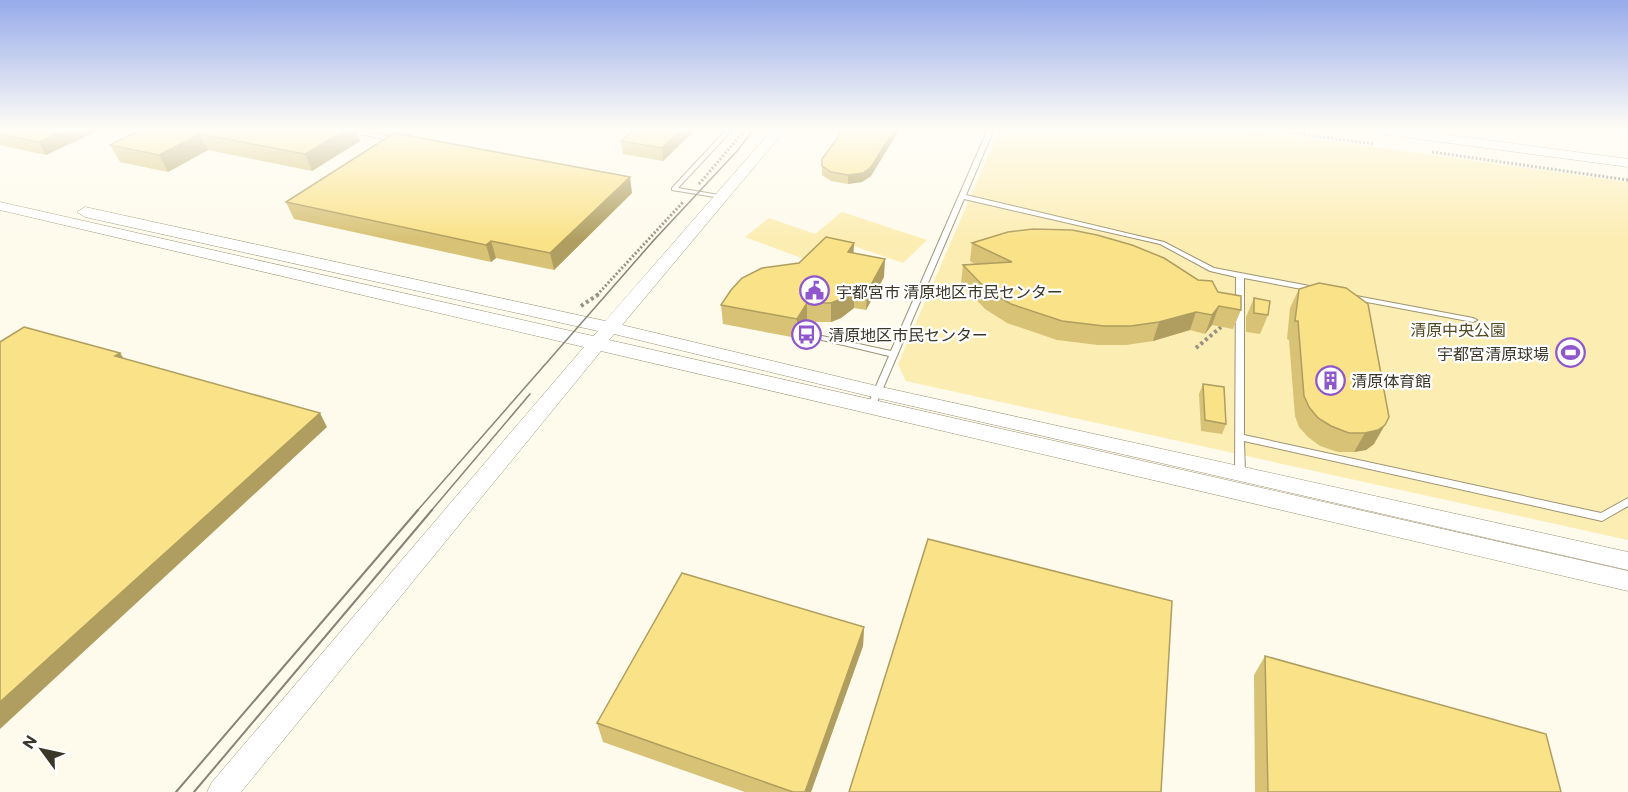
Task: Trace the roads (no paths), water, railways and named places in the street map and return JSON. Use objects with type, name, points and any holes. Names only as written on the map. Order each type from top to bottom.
[{"type":"street","points":[[222,792],[747,166]]},
{"type":"street","points":[[0,193],[603,336]]},
{"type":"street","points":[[0,206],[603,336],[757,361],[874,399],[1628,581]]},
{"type":"street","points":[[874,399],[1240,473],[1628,561]]},
{"type":"lane","points":[[696,166],[674,189],[719,197]]},
{"type":"lane","points":[[874,399],[974,166]]},
{"type":"lane","points":[[961,196],[1162,243],[1212,270],[1323,291]]},
{"type":"lane","points":[[1240,276],[1240,473]]},
{"type":"lane","points":[[1346,296],[1473,320]]},
{"type":"lane","points":[[822,338],[893,354]]},
{"type":"lane","points":[[1240,437],[1602,517],[1628,502]]},
{"type":"tram line","points":[[417,511],[654,240],[723,166]]},
{"type":"tram line","points":[[431,511],[530,394]]},
{"type":"tram line","points":[[176,792],[418,510]]},
{"type":"tram line","points":[[194,792],[432,510]]},
{"type":"place","name":"宇都宮市 清原地区市民センター","points":[[815,291]]},
{"type":"place","name":"清原地区市民センター","points":[[807,334]]},
{"type":"place","name":"宇都宮清原球場","points":[[1570,353]]},
{"type":"place","name":"清原体育館","points":[[1330,380]]},
{"type":"park label","name":"清原中央公園","points":[[1458,329]]}]
